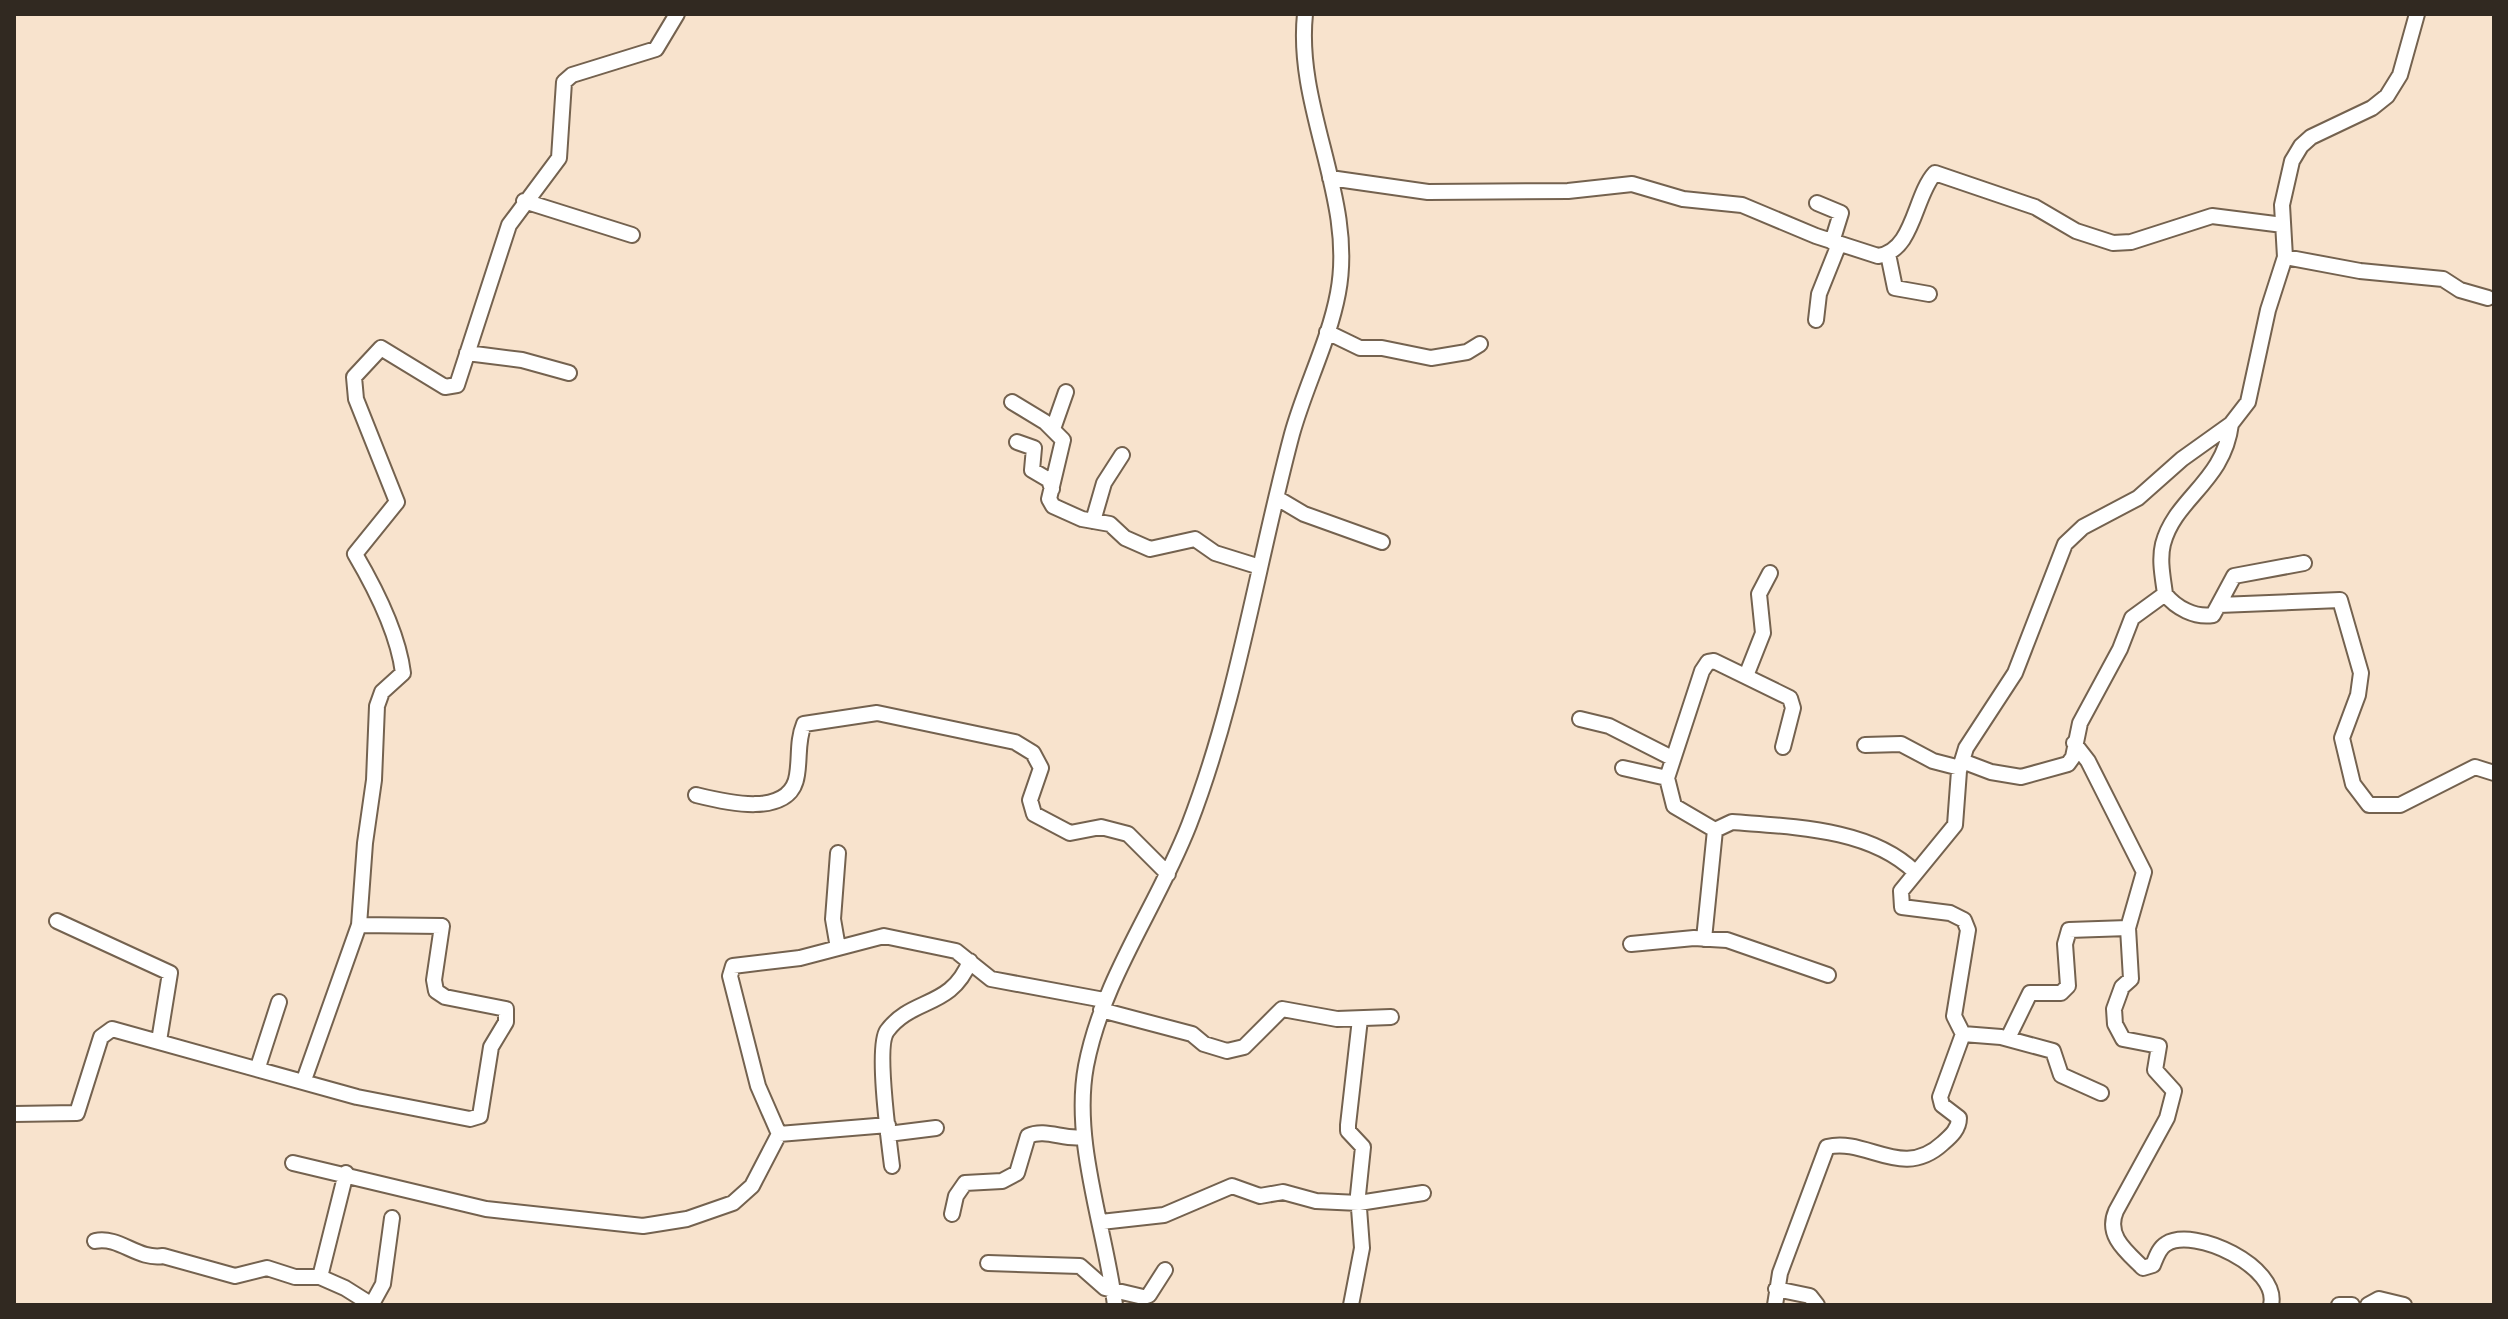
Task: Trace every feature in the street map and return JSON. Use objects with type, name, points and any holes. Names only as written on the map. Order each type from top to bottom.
[{"type":"street","points":[[304,1080],[359,925],[374,780],[377,706],[382,692],[403,673],[393,635],[366,568],[355,554],[397,502],[356,399],[354,377],[381,348],[452,388],[457,385],[501,242],[524,201],[559,158],[565,79],[656,49],[677,14]]},
{"type":"street","points":[[1115,1305],[1082,1137],[1086,1065],[1102,1005],[1139,923],[1168,874],[1232,697],[1292,434],[1327,332],[1342,273],[1330,178],[1306,76],[1305,14]]},
{"type":"street","points":[[1775,1305],[1776,1289],[1827,1147],[1843,1146],[1881,1156],[1918,1158],[1938,1147],[1958,1126],[1959,1118],[1942,1105],[1940,1097],[1963,1034],[1954,1016],[1968,936],[1967,924],[1950,913],[1902,907],[1901,891],[1955,825],[1961,764],[1979,726],[2015,673],[2065,544],[2083,527],[2138,498],[2182,459],[2241,414],[2252,391],[2268,310],[2285,257],[2285,191],[2292,161],[2311,137],[2372,108],[2387,96],[2400,75],[2417,14]]},
{"type":"street","points":[[1330,178],[1428,192],[1568,191],[1632,184],[1683,199],[1742,205],[1836,243],[1878,256],[1888,254],[1900,244],[1935,173],[2035,207],[2076,231],[2113,243],[2131,242],[2212,216],[2283,225]]},
{"type":"street","points":[[524,201],[632,235]]},
{"type":"street","points":[[1816,320],[1819,294],[1836,243],[1841,213],[1817,203]]},
{"type":"street","points":[[1888,254],[1895,288],[1929,294]]},
{"type":"street","points":[[2285,257],[2360,271],[2443,279],[2460,290],[2488,298]]},
{"type":"street","points":[[1327,332],[1360,348],[1382,348],[1431,358],[1467,352],[1480,344]]},
{"type":"street","points":[[467,353],[522,360],[569,373]]},
{"type":"street","points":[[1053,429],[1066,392]]},
{"type":"street","points":[[1012,402],[1053,429],[1063,447],[1049,499],[1053,506],[1110,524],[1125,538],[1150,549],[1195,539],[1215,553],[1260,567]]},
{"type":"street","points":[[2231,424],[2228,443],[2215,471],[2164,540],[2165,594],[2171,602],[2200,617],[2213,615],[2234,576],[2304,563]]},
{"type":"street","points":[[1017,442],[1034,448],[1032,470],[1049,480],[1052,489]]},
{"type":"street","points":[[1093,521],[1104,483],[1122,455]]},
{"type":"street","points":[[1277,498],[1304,514],[1382,542]]},
{"type":"street","points":[[1746,676],[1763,633],[1759,594],[1770,573]]},
{"type":"street","points":[[1865,745],[1901,744],[1933,761],[2029,777],[2068,764],[2073,757],[2074,743],[2087,708],[2120,649],[2132,618],[2165,594]]},
{"type":"street","points":[[2219,605],[2342,602],[2361,673],[2358,695],[2342,738],[2353,784],[2369,805],[2400,805],[2475,767],[2494,773]]},
{"type":"street","points":[[1715,830],[1678,811],[1667,778],[1705,665],[1714,661],[1790,698],[1793,708],[1783,747]]},
{"type":"street","points":[[696,795],[722,802],[765,804],[784,795],[794,785],[804,724],[877,713],[1015,742],[1033,753],[1041,768],[1030,800],[1034,814],[1070,833],[1101,827],[1128,834],[1168,874]]},
{"type":"street","points":[[1580,719],[1609,726],[1672,758]]},
{"type":"street","points":[[2074,743],[2088,761],[2116,822],[2142,865],[2143,878],[2128,928],[2131,979],[2117,1000],[2115,1024],[2123,1039],[2159,1046],[2155,1070],[2174,1091],[2157,1139],[2113,1218],[2117,1240],[2143,1268],[2153,1265],[2161,1249],[2174,1241],[2214,1246],[2235,1253],[2266,1280],[2273,1297],[2271,1305]]},
{"type":"street","points":[[1623,768],[1667,778]]},
{"type":"street","points":[[1715,830],[1732,822],[1866,841],[1899,856],[1915,872]]},
{"type":"street","points":[[1704,939],[1715,830]]},
{"type":"street","points":[[838,853],[833,919],[838,948]]},
{"type":"street","points":[[57,921],[170,973],[159,1041]]},
{"type":"street","points":[[14,1114],[77,1113],[101,1037],[108,1029],[258,1067],[357,1097],[470,1119],[480,1116],[491,1047],[506,1022],[506,1009],[445,997],[436,991],[434,980],[442,926],[359,925]]},
{"type":"street","points":[[2008,1038],[2030,993],[2065,991],[2069,980],[2065,944],[2069,930],[2128,928]]},
{"type":"street","points":[[779,1134],[758,1086],[730,970],[744,962],[800,958],[884,936],[936,944],[956,951],[991,979],[1102,1005],[1192,1034],[1204,1044],[1227,1051],[1244,1047],[1282,1009],[1337,1019],[1391,1017]]},
{"type":"street","points":[[1631,944],[1727,940],[1828,975]]},
{"type":"street","points":[[892,1166],[882,1059],[887,1031],[900,1019],[958,987],[970,961]]},
{"type":"street","points":[[258,1067],[279,1002]]},
{"type":"street","points":[[1351,1305],[1362,1248],[1359,1203],[1363,1147],[1348,1131],[1360,1019]]},
{"type":"street","points":[[1963,1034],[2008,1038],[2053,1051],[2061,1075],[2101,1093]]},
{"type":"street","points":[[779,1134],[936,1128]]},
{"type":"street","points":[[952,1214],[956,1196],[965,1183],[1002,1181],[1017,1173],[1028,1136],[1047,1133],[1061,1138],[1082,1137]]},
{"type":"street","points":[[293,1163],[346,1173],[464,1206],[643,1226],[687,1219],[733,1203],[752,1186],[779,1134]]},
{"type":"street","points":[[320,1277],[346,1173]]},
{"type":"street","points":[[1101,1222],[1164,1215],[1232,1186],[1260,1196],[1283,1192],[1316,1201],[1359,1203],[1423,1193]]},
{"type":"street","points":[[95,1241],[108,1238],[152,1258],[163,1256],[235,1276],[267,1268],[302,1279],[320,1277],[372,1305],[383,1284],[392,1218]]},
{"type":"street","points":[[988,1263],[1080,1266],[1105,1288],[1146,1296],[1165,1270]]},
{"type":"street","points":[[1776,1289],[1810,1296],[1817,1305]]},
{"type":"street","points":[[2368,1305],[2379,1299],[2404,1305]]},
{"type":"street","points":[[2339,1305],[2352,1305]]}]
